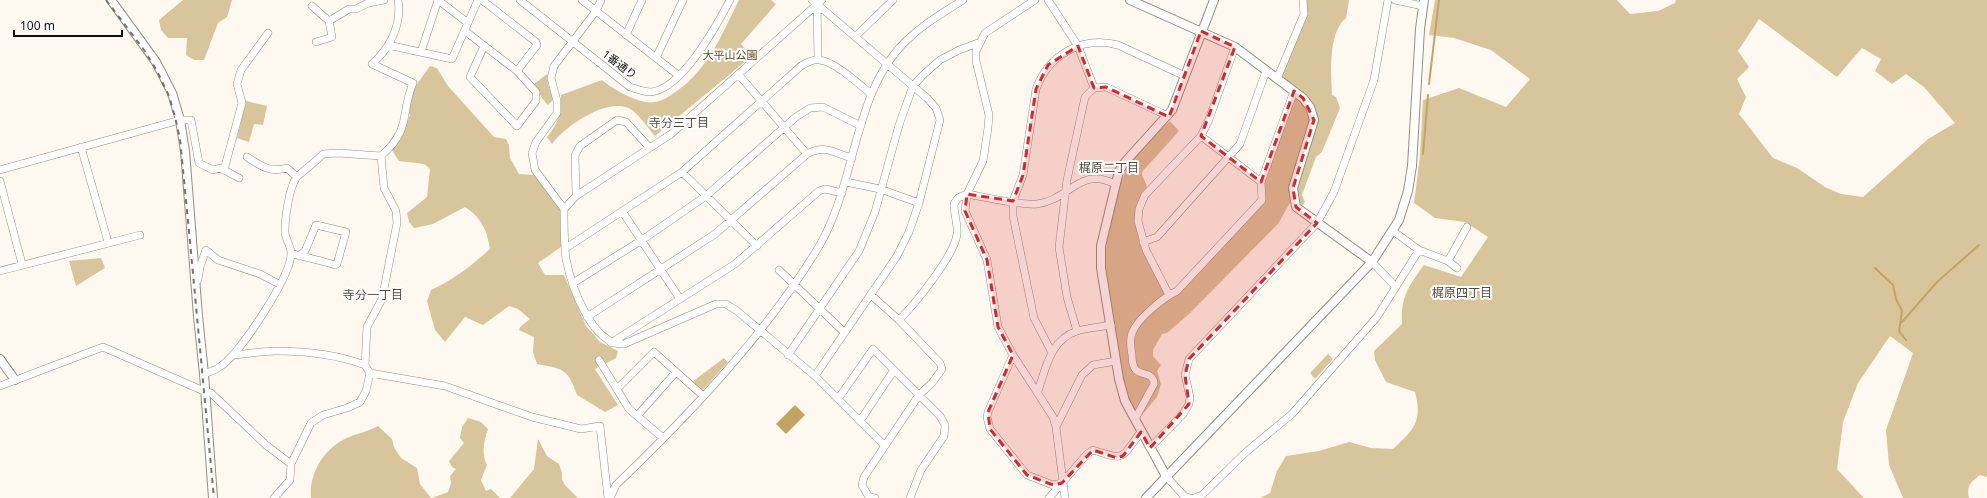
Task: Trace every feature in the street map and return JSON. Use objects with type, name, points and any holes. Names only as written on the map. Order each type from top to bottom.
[{"type":"street","points":[[111,0],[156,62],[172,93],[180,120],[185,151],[195,282],[206,392],[213,498]]},
{"type":"street","points":[[329,21],[349,9],[356,9],[368,3],[384,0]]},
{"type":"street","points":[[295,254],[285,232],[288,206],[297,177],[313,165],[323,154],[338,153],[381,156],[395,143],[401,132],[405,121],[407,97],[413,83],[372,64],[380,58],[396,29],[398,18],[398,0]]},
{"type":"street","points":[[421,52],[438,0],[468,23]]},
{"type":"street","points":[[388,45],[452,59],[478,0]]},
{"type":"street","points":[[482,0],[536,42],[537,45],[517,71]]},
{"type":"street","name":"1番通り","points":[[520,0],[630,87],[653,92],[665,87],[693,61],[707,41],[730,0]]},
{"type":"street","points":[[582,0],[678,75]]},
{"type":"street","points":[[601,0],[596,11],[554,66],[551,78],[557,101],[557,113],[536,142],[532,153],[534,170],[564,209],[568,267],[587,317],[595,330],[611,343],[616,345],[624,344],[634,341],[716,304],[726,304],[732,307],[760,332],[815,376],[884,445]]},
{"type":"street","points":[[626,35],[642,0]]},
{"type":"street","points":[[656,58],[683,0]]},
{"type":"street","points":[[856,36],[893,0]]},
{"type":"street","points":[[609,498],[616,485],[663,438],[760,332],[818,248],[830,226],[846,182],[871,94],[888,64],[905,41],[922,27],[963,0]]},
{"type":"street","points":[[1035,0],[985,34],[978,43],[976,61],[989,115],[988,128],[983,161],[967,194],[965,211],[987,260],[998,327],[1013,355],[1038,391],[1053,417],[1056,427],[1065,498]]},
{"type":"street","points":[[1048,0],[1078,46],[1094,88]]},
{"type":"street","points":[[1130,0],[1235,47],[1294,91],[1310,107],[1314,120],[1293,188],[1296,207],[1316,223],[1372,262],[1396,287]]},
{"type":"street","points":[[1190,498],[1184,496],[1166,476],[1125,401],[1116,361],[1101,268],[1101,246],[1119,171],[1125,162],[1172,110],[1214,0]]},
{"type":"street","points":[[1277,79],[1304,14],[1303,0]]},
{"type":"street","points":[[1150,448],[1183,414],[1190,404],[1185,375],[1189,359],[1316,223],[1334,192],[1374,80],[1388,0]]},
{"type":"street","points":[[1146,498],[1372,262],[1393,231],[1405,205],[1412,166],[1420,29],[1424,3],[1395,0]]},
{"type":"street","points":[[564,209],[576,196],[671,134],[817,2]]},
{"type":"street","points":[[815,376],[897,256],[909,232],[919,202],[940,120],[936,108],[817,2]]},
{"type":"street","points":[[817,2],[818,59]]},
{"type":"street","points":[[312,6],[329,21],[332,37],[316,42]]},
{"type":"street","points":[[465,31],[517,71],[536,92],[536,101],[517,126],[470,77],[484,46]]},
{"type":"street","points":[[224,170],[242,103],[237,84],[241,70],[268,33]]},
{"type":"street","points":[[1051,351],[1034,318],[1013,216],[1013,201],[1024,175],[1036,89],[1039,80],[1048,66],[1058,57],[1078,46],[1093,42],[1106,42],[1118,45],[1185,76]]},
{"type":"street","points":[[788,354],[859,251],[875,212],[898,125],[913,86],[940,60],[959,50],[978,43]]},
{"type":"street","points":[[1169,295],[1150,262],[1143,242],[1138,216],[1145,195],[1201,136],[1208,122],[1235,47]]},
{"type":"street","points":[[566,248],[682,172],[801,66],[818,59],[836,68],[871,94]]},
{"type":"street","points":[[1143,242],[1157,237],[1240,144],[1266,71]]},
{"type":"street","points":[[738,75],[807,154]]},
{"type":"street","points":[[1077,331],[1067,297],[1059,247],[1065,193],[1085,97],[1094,88],[1106,87],[1168,116]]},
{"type":"street","points":[[1135,419],[1154,384],[1154,380],[1151,376],[1140,372],[1133,366],[1130,345],[1132,332],[1139,322],[1169,295],[1178,291],[1262,200],[1261,182],[1294,91]]},
{"type":"street","points":[[573,283],[642,240],[706,196],[796,117],[810,108],[823,107],[861,126]]},
{"type":"street","points":[[0,170],[180,120],[192,120],[199,163],[213,170],[220,168],[240,178]]},
{"type":"street","points":[[576,196],[575,155],[580,146],[617,120],[626,122],[649,148]]},
{"type":"street","points":[[1201,136],[1261,182]]},
{"type":"street","points":[[81,147],[108,242]]},
{"type":"street","points":[[587,317],[732,221],[807,154],[816,150],[826,149],[852,158]]},
{"type":"street","points":[[274,498],[290,480],[291,464],[311,423],[324,415],[348,408],[360,402],[366,391],[370,373],[365,364],[367,326],[382,299],[397,223],[396,211],[384,188],[381,156]]},
{"type":"street","points":[[247,157],[263,171],[287,168],[297,177]]},
{"type":"street","points":[[682,172],[757,246]]},
{"type":"street","points":[[899,320],[928,284],[953,249],[957,233],[954,204],[958,198],[967,194],[1035,204],[1051,201],[1086,179],[1096,178],[1115,184]]},
{"type":"street","points":[[0,181],[22,264]]},
{"type":"street","points":[[846,182],[880,189],[919,202]]},
{"type":"street","points":[[611,343],[735,264],[819,192],[825,189],[842,193]]},
{"type":"street","points":[[622,211],[680,299]]},
{"type":"street","points":[[204,374],[220,367],[233,355],[260,320],[295,254],[305,251],[316,225],[326,229],[346,232],[337,264],[335,265],[295,254]]},
{"type":"street","points":[[1448,261],[1467,227]]},
{"type":"street","points":[[1393,231],[1419,250],[1448,261],[1457,268]]},
{"type":"street","points":[[0,271],[22,264],[140,235]]},
{"type":"street","points":[[195,282],[198,280],[200,267],[206,250],[218,260],[260,274],[279,284]]},
{"type":"street","points":[[1194,498],[1202,495],[1246,452],[1292,414],[1377,317],[1419,250]]},
{"type":"street","points":[[779,270],[844,332]]},
{"type":"street","points":[[871,295],[899,320],[941,366],[940,373],[919,395],[884,445],[864,477],[862,485],[869,497],[875,498]]},
{"type":"street","points":[[1038,391],[1051,351],[1063,339],[1077,331],[1110,325]]},
{"type":"street","points":[[0,386],[103,347],[211,393],[266,445],[291,464]]},
{"type":"street","points":[[838,399],[872,349],[940,416],[945,432],[942,441],[921,470],[910,498]]},
{"type":"street","points":[[233,355],[275,351],[297,352],[352,360],[365,364]]},
{"type":"street","points":[[617,389],[652,352],[702,395]]},
{"type":"street","points":[[1013,355],[988,412],[987,417],[990,429],[1027,475],[1053,485],[1062,483]]},
{"type":"street","points":[[0,359],[15,380]]},
{"type":"street","points":[[599,360],[629,409],[663,438]]},
{"type":"street","points":[[1056,427],[1082,375],[1093,365],[1116,361]]},
{"type":"street","points":[[860,421],[894,370]]},
{"type":"street","points":[[637,416],[676,372]]},
{"type":"street","points":[[370,373],[445,386],[532,417],[581,429],[600,426],[609,498]]},
{"type":"street","points":[[1048,498],[1087,454],[1093,450],[1117,458],[1123,456],[1141,432]]},
{"type":"highlighted area","points":[[1201,31],[1235,47],[1201,136],[1261,182],[1294,91],[1303,98],[1314,120],[1293,188],[1296,207],[1317,223],[1189,359],[1185,375],[1189,404],[1150,448],[1141,432],[1123,456],[1117,458],[1093,450],[1062,483],[1053,485],[1027,475],[990,429],[988,412],[1013,355],[998,327],[987,260],[965,211],[967,194],[1013,201],[1023,175],[1036,89],[1048,65],[1078,46],[1094,88],[1106,87],[1169,117]]},
{"type":"green space","points":[[183,0],[232,0],[227,17],[218,23],[204,60],[194,60],[186,55],[187,38],[168,38],[161,30],[159,20]]},
{"type":"green space","name":"大平山公園","points":[[739,0],[771,0],[776,4],[741,44],[752,56],[655,136],[635,112],[623,106],[612,106],[600,109],[577,121],[552,144],[547,137],[558,118],[561,95],[602,80],[627,96],[642,101],[655,102],[667,98],[677,91],[698,72],[714,50]]},
{"type":"green space","points":[[1306,0],[1349,0],[1346,18],[1340,24],[1333,43],[1331,65],[1332,95],[1336,97],[1340,108],[1322,152],[1316,157],[1302,195],[1305,202],[1302,206],[1298,199],[1297,190],[1317,123],[1316,115],[1307,97],[1287,81],[1282,75],[1306,11]]},
{"type":"green space","points":[[1435,0],[1617,0],[1630,14],[1658,11],[1675,3],[1676,0],[1987,0],[1987,477],[1980,475],[1972,482],[1968,490],[1969,498],[1903,498],[1889,465],[1886,430],[1913,353],[1890,336],[1858,383],[1843,422],[1837,469],[1864,498],[1260,498],[1270,493],[1277,471],[1286,456],[1319,451],[1349,442],[1371,448],[1393,449],[1411,431],[1417,418],[1418,411],[1415,392],[1386,382],[1375,360],[1374,351],[1402,324],[1402,307],[1404,299],[1414,279],[1424,265],[1461,277],[1488,237],[1465,222],[1435,218],[1414,203],[1420,156],[1423,100],[1459,88],[1506,107],[1530,79],[1491,50],[1454,38],[1429,35]],"holes":[[[1759,19],[1837,77],[1862,48],[1881,59],[1875,71],[1892,84],[1906,74],[1924,87],[1955,123],[1928,139],[1863,197],[1841,194],[1825,187],[1797,168],[1773,158],[1739,114],[1746,97],[1737,79],[1749,67],[1738,51]]]},
{"type":"green space","points":[[430,66],[437,68],[448,86],[494,137],[506,139],[509,145],[510,158],[519,174],[534,175],[561,211],[561,247],[538,263],[545,275],[564,275],[586,326],[600,342],[618,351],[616,358],[595,369],[618,405],[605,412],[577,395],[571,380],[564,372],[553,367],[537,364],[533,352],[534,337],[519,330],[520,327],[530,319],[518,309],[509,306],[483,325],[465,317],[445,342],[435,330],[427,301],[431,290],[462,272],[490,249],[485,230],[475,215],[465,207],[433,224],[414,228],[409,222],[407,213],[427,197],[430,169],[424,164],[399,161],[388,144],[394,134],[403,133],[410,115],[402,105]]},
{"type":"green space","points":[[547,74],[548,84],[553,100],[548,105],[533,85]]},
{"type":"green space","points":[[1296,98],[1301,100],[1311,120],[1289,193],[1291,201],[1278,224],[1190,313],[1167,333],[1162,334],[1153,350],[1153,356],[1161,365],[1157,371],[1161,384],[1157,397],[1142,415],[1141,413],[1156,385],[1153,374],[1138,368],[1134,358],[1135,337],[1138,327],[1262,203],[1265,180],[1292,102]]},
{"type":"green space","points":[[246,101],[267,106],[263,125],[254,124],[249,142],[237,138]]},
{"type":"green space","points":[[1170,121],[1179,131],[1142,172],[1147,189],[1138,219],[1138,238],[1144,254],[1164,293],[1163,297],[1132,327],[1129,359],[1144,373],[1150,382],[1150,387],[1138,411],[1134,412],[1122,379],[1105,266],[1105,255],[1115,201],[1123,177],[1136,156]]},
{"type":"green space","points":[[101,258],[105,268],[76,286],[69,261]]},
{"type":"green space","points":[[1328,354],[1333,359],[1315,379],[1310,373]]},
{"type":"green space","points":[[724,358],[728,362],[702,391],[692,382]]},
{"type":"green space","points":[[468,418],[481,422],[488,429],[484,447],[484,456],[487,465],[481,480],[486,491],[491,489],[500,498],[432,498],[448,492],[451,483],[450,476],[456,469],[452,467],[449,461],[464,443],[460,438],[462,427]]},
{"type":"green space","points":[[378,426],[392,439],[394,447],[401,458],[417,468],[420,484],[431,498],[311,498],[314,473],[328,452],[341,441]]},
{"type":"green space","points":[[538,439],[547,456],[559,464],[562,473],[562,480],[565,485],[578,498],[510,498],[534,469]]},
{"type":"shaded area","points":[[795,405],[805,415],[786,434],[776,424]]},
{"type":"waterway","points":[[1429,84],[1439,0]]},
{"type":"waterway","points":[[1423,154],[1428,95]]},
{"type":"waterway","points":[[1902,322],[1937,282],[1979,245]]},
{"type":"waterway","points":[[1875,268],[1893,285],[1896,299],[1902,311],[1899,331],[1906,340]]},
{"type":"railway","points":[[106,0],[144,50],[157,71],[169,96],[180,139],[214,498]]},
{"type":"district","name":"寺分三丁目","points":[[679,122]]},
{"type":"district","name":"梶原二丁目","points":[[1109,167]]},
{"type":"district","name":"梶原四丁目","points":[[1462,292]]},
{"type":"district","name":"寺分一丁目","points":[[373,294]]}]
